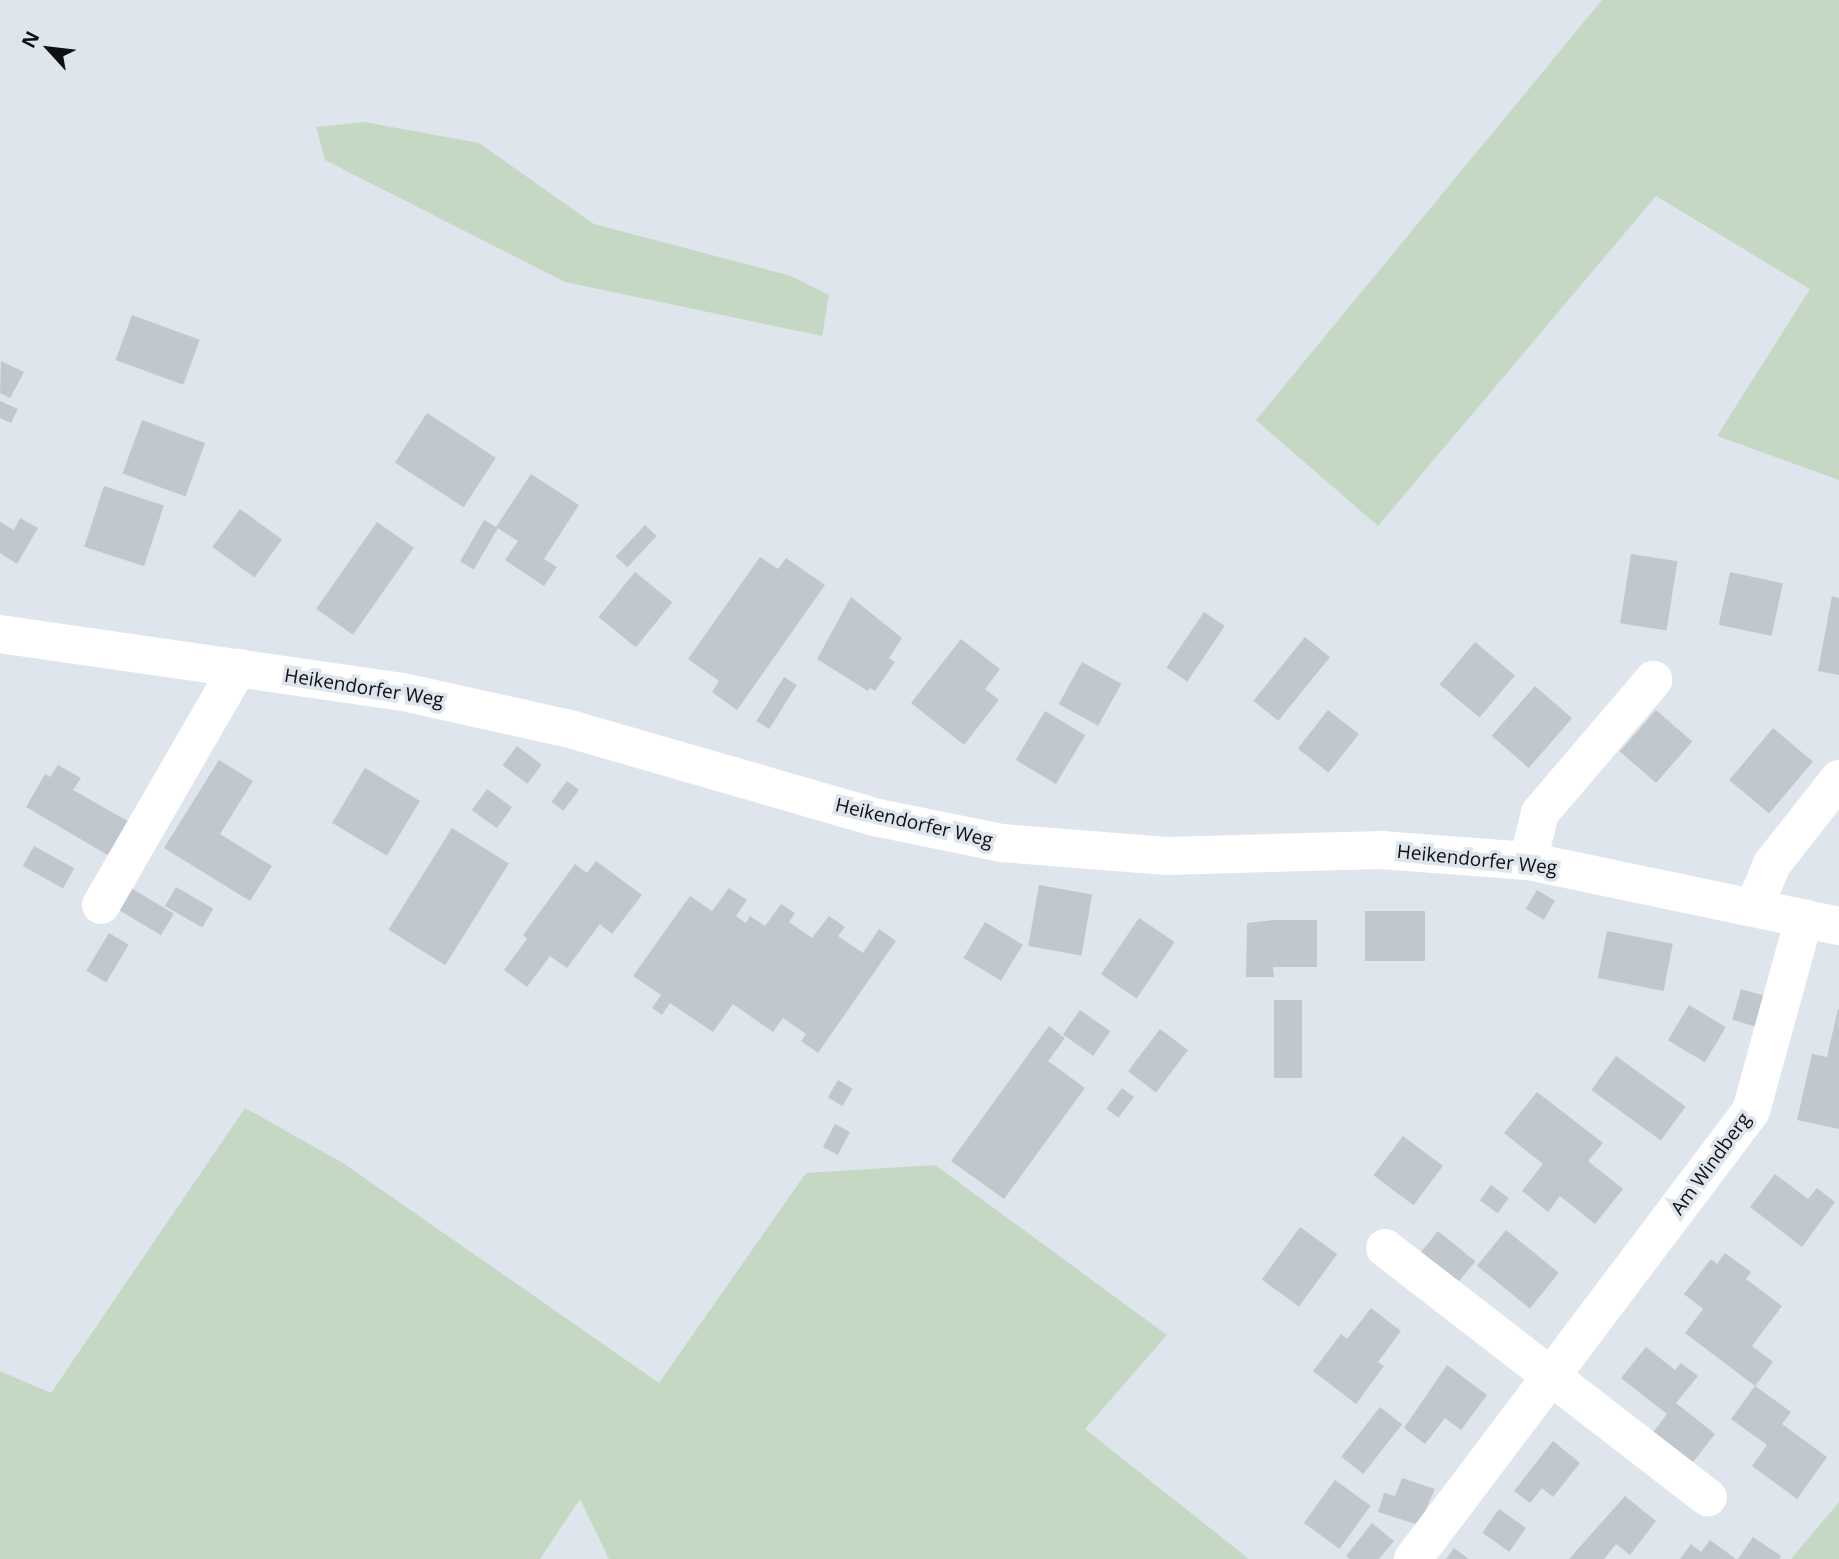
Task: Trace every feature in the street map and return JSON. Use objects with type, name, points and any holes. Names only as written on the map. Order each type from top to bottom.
[{"type":"street","name":"Heikendorfer Weg","points":[[0,634],[403,692],[570,729],[874,817],[1002,843],[1166,856],[1381,850],[1528,860],[1822,922]]},
{"type":"street","points":[[101,905],[238,668]]},
{"type":"street","points":[[1528,860],[1540,813],[1653,680]]},
{"type":"street","points":[[1754,907],[1772,864],[1839,779]]},
{"type":"street","name":"Am Windberg","points":[[1413,1559],[1751,1111],[1822,922]]},
{"type":"street","points":[[1385,1248],[1708,1498]]},
{"type":"green space","points":[[1602,0],[1839,0],[1839,480],[1717,436],[1810,289],[1656,196],[1378,526],[1256,420]]},
{"type":"green space","points":[[364,122],[479,143],[594,224],[791,276],[829,295],[822,336],[565,282],[325,160],[316,127]]},
{"type":"green space","points":[[245,1108],[343,1163],[659,1383],[806,1173],[935,1165],[1167,1335],[1085,1429],[1249,1559],[609,1559],[580,1499],[540,1559],[0,1559],[0,1371],[51,1393]]},
{"type":"green space","points":[[1839,1502],[1839,1559],[1791,1559]]},
{"type":"building","points":[[132,315],[200,340],[183,385],[116,360]]},
{"type":"building","points":[[1,361],[24,372],[10,398],[0,393]]},
{"type":"building","points":[[0,401],[18,409],[11,423],[0,418]]},
{"type":"building","points":[[427,413],[496,458],[464,507],[395,462]]},
{"type":"building","points":[[142,420],[205,443],[185,496],[123,474]]},
{"type":"building","points":[[531,474],[579,505],[544,559],[557,567],[544,586],[505,560],[518,541],[496,527]]},
{"type":"building","points":[[104,486],[164,505],[144,566],[84,547]]},
{"type":"building","points":[[240,509],[282,540],[254,578],[212,547]]},
{"type":"building","points":[[20,518],[38,528],[17,564],[0,553],[0,522],[14,530]]},
{"type":"building","points":[[484,520],[498,528],[474,570],[460,562]]},
{"type":"building","points":[[377,522],[414,548],[353,635],[316,609]]},
{"type":"building","points":[[645,525],[657,536],[627,567],[616,556]]},
{"type":"building","points":[[1631,554],[1677,561],[1666,630],[1620,623]]},
{"type":"building","points":[[760,557],[778,569],[786,558],[825,585],[737,710],[712,692],[719,681],[688,659]]},
{"type":"building","points":[[635,572],[672,602],[636,647],[598,617]]},
{"type":"building","points":[[1730,572],[1783,583],[1772,636],[1719,625]]},
{"type":"building","points":[[1832,596],[1839,598],[1839,675],[1818,671]]},
{"type":"building","points":[[851,597],[902,638],[889,658],[895,662],[875,691],[870,688],[868,691],[817,659]]},
{"type":"building","points":[[1204,612],[1225,626],[1187,682],[1167,668]]},
{"type":"building","points":[[1305,637],[1330,657],[1278,721],[1253,701]]},
{"type":"building","points":[[961,639],[1000,669],[985,689],[999,700],[964,745],[911,703]]},
{"type":"building","points":[[1475,642],[1515,675],[1479,718],[1440,684]]},
{"type":"building","points":[[1082,662],[1121,684],[1098,726],[1059,704]]},
{"type":"building","points":[[784,677],[797,685],[769,729],[756,721]]},
{"type":"building","points":[[1535,686],[1572,718],[1529,768],[1492,736]]},
{"type":"building","points":[[1328,710],[1359,734],[1329,773],[1298,749]]},
{"type":"building","points":[[1656,710],[1692,741],[1656,783],[1620,752]]},
{"type":"building","points":[[1045,711],[1085,735],[1056,784],[1016,760]]},
{"type":"building","points":[[1773,728],[1813,761],[1769,814],[1729,780]]},
{"type":"building","points":[[517,746],[542,765],[527,784],[503,765]]},
{"type":"building","points":[[219,760],[253,781],[220,834],[272,866],[250,901],[164,848]]},
{"type":"building","points":[[58,765],[81,778],[73,790],[131,823],[111,857],[26,807],[45,774],[50,777]]},
{"type":"building","points":[[365,768],[420,801],[387,856],[332,823]]},
{"type":"building","points":[[567,781],[579,790],[563,811],[551,802]]},
{"type":"building","points":[[487,789],[512,807],[497,828],[472,810]]},
{"type":"building","points":[[452,828],[509,864],[445,965],[388,930]]},
{"type":"building","points":[[34,846],[74,868],[63,888],[23,866]]},
{"type":"building","points":[[596,861],[642,895],[612,934],[600,924],[567,968],[550,956],[527,987],[504,970],[527,939],[523,935],[575,864],[587,873]]},
{"type":"building","points":[[1039,885],[1092,894],[1081,955],[1028,946]]},
{"type":"building","points":[[176,887],[213,908],[202,928],[165,906]]},
{"type":"building","points":[[131,888],[174,914],[161,935],[118,909]]},
{"type":"building","points":[[729,888],[747,900],[736,916],[746,923],[750,916],[765,926],[781,904],[795,913],[789,922],[812,938],[829,916],[845,927],[838,936],[863,953],[879,929],[896,941],[818,1053],[801,1041],[806,1034],[783,1018],[773,1032],[733,1004],[713,1032],[670,1003],[662,1015],[652,1008],[661,995],[633,976],[690,896],[712,911]]},
{"type":"building","points":[[1537,890],[1555,901],[1544,920],[1526,909]]},
{"type":"building","points":[[1365,911],[1425,911],[1425,961],[1365,961]]},
{"type":"building","points":[[1139,918],[1175,942],[1137,998],[1101,974]]},
{"type":"building","points":[[1317,920],[1317,967],[1273,967],[1274,977],[1246,977],[1247,923]]},
{"type":"building","points":[[985,922],[1023,945],[1001,981],[963,958]]},
{"type":"building","points":[[1607,931],[1673,944],[1664,991],[1598,978]]},
{"type":"building","points":[[109,933],[129,945],[106,983],[86,971]]},
{"type":"building","points":[[1741,989],[1766,996],[1757,1027],[1732,1020]]},
{"type":"building","points":[[1274,1000],[1302,1000],[1302,1078],[1274,1078]]},
{"type":"building","points":[[1689,1005],[1726,1027],[1705,1062],[1668,1040]]},
{"type":"building","points":[[1838,1009],[1839,1129],[1797,1120],[1812,1054],[1827,1057]]},
{"type":"building","points":[[1080,1010],[1110,1031],[1093,1056],[1063,1035]]},
{"type":"building","points":[[1049,1026],[1065,1038],[1048,1061],[1085,1088],[1004,1199],[951,1161]]},
{"type":"building","points":[[1160,1029],[1188,1050],[1156,1092],[1128,1071]]},
{"type":"building","points":[[1616,1056],[1686,1107],[1661,1141],[1591,1090]]},
{"type":"building","points":[[838,1080],[853,1089],[842,1106],[828,1097]]},
{"type":"building","points":[[1122,1088],[1134,1097],[1118,1118],[1106,1109]]},
{"type":"building","points":[[1537,1092],[1603,1143],[1588,1161],[1623,1189],[1595,1224],[1560,1196],[1548,1212],[1522,1191],[1543,1164],[1504,1133]]},
{"type":"building","points":[[835,1124],[850,1132],[838,1155],[823,1147]]},
{"type":"building","points":[[1403,1136],[1443,1166],[1413,1205],[1374,1175]]},
{"type":"building","points":[[1775,1174],[1808,1199],[1817,1188],[1835,1202],[1802,1247],[1750,1207]]},
{"type":"building","points":[[1491,1185],[1509,1198],[1498,1213],[1480,1200]]},
{"type":"building","points":[[1300,1227],[1337,1254],[1299,1307],[1262,1280]]},
{"type":"building","points":[[1506,1230],[1559,1273],[1530,1309],[1477,1266]]},
{"type":"building","points":[[1438,1231],[1475,1261],[1455,1287],[1417,1257]]},
{"type":"building","points":[[1725,1253],[1751,1272],[1746,1279],[1782,1306],[1752,1346],[1773,1362],[1755,1386],[1685,1333],[1703,1309],[1684,1294],[1711,1259],[1717,1264]]},
{"type":"building","points":[[1371,1308],[1401,1331],[1378,1362],[1384,1366],[1356,1404],[1313,1371],[1341,1334],[1347,1339]]},
{"type":"building","points":[[1646,1347],[1675,1370],[1681,1363],[1698,1376],[1676,1403],[1715,1434],[1690,1466],[1651,1435],[1667,1414],[1621,1378]]},
{"type":"building","points":[[1447,1365],[1487,1395],[1461,1430],[1445,1418],[1425,1444],[1404,1428]]},
{"type":"building","points":[[1755,1386],[1791,1412],[1782,1424],[1827,1457],[1797,1499],[1752,1466],[1767,1445],[1731,1419]]},
{"type":"building","points":[[1380,1407],[1402,1424],[1363,1474],[1341,1457]]},
{"type":"building","points":[[1553,1441],[1580,1463],[1553,1497],[1542,1488],[1530,1503],[1514,1491]]},
{"type":"building","points":[[1402,1478],[1435,1489],[1419,1525],[1378,1512],[1384,1493],[1395,1496]]},
{"type":"building","points":[[1335,1480],[1371,1506],[1339,1549],[1304,1523]]},
{"type":"building","points":[[1625,1496],[1656,1521],[1630,1555],[1616,1544],[1604,1559],[1569,1559]]},
{"type":"building","points":[[1499,1509],[1526,1528],[1509,1552],[1482,1533]]},
{"type":"building","points":[[1372,1523],[1394,1541],[1379,1559],[1350,1559],[1346,1556]]},
{"type":"building","points":[[1753,1537],[1781,1556],[1779,1559],[1738,1559]]},
{"type":"building","points":[[1710,1540],[1736,1559],[1680,1559],[1691,1544],[1701,1552]]},
{"type":"building","points":[[1454,1548],[1469,1559],[1446,1559]]}]
